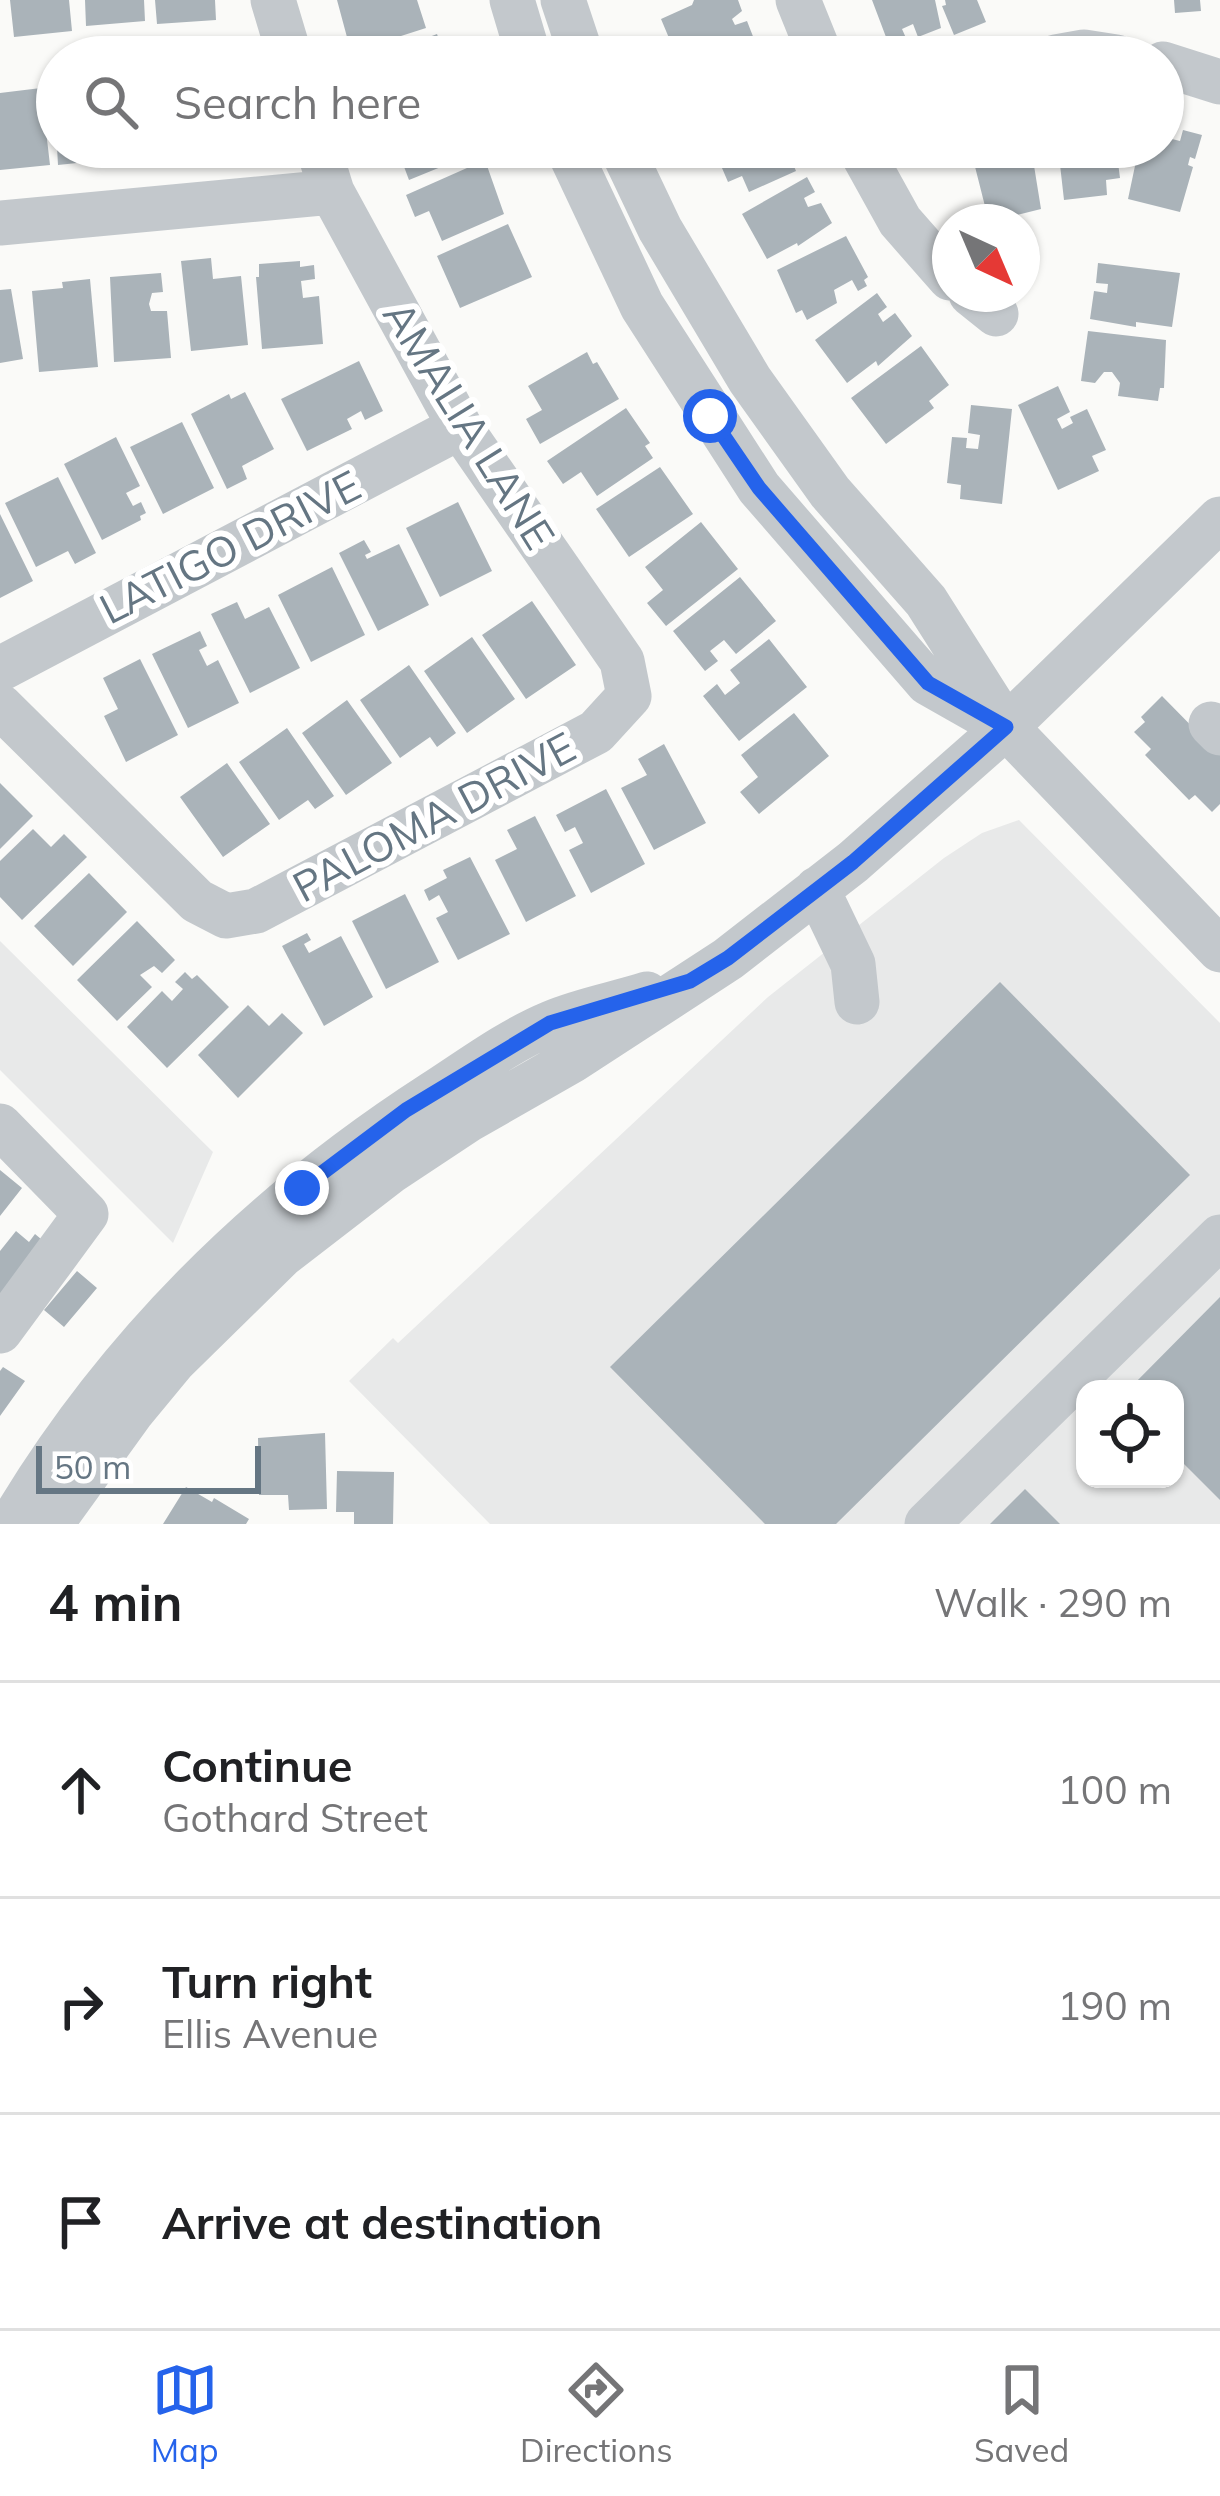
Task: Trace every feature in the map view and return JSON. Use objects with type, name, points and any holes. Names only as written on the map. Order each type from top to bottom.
[{"type":"street","points":[[273,0],[284,36]]},
{"type":"street","points":[[512,0],[523,36]]},
{"type":"street","points":[[563,0],[575,36]]},
{"type":"street","points":[[798,0],[813,36]]},
{"type":"street","points":[[1184,71],[1220,82]]},
{"type":"street","name":"AMALIA LANE","points":[[325,168],[332,192],[460,427],[622,661],[629,696]]},
{"type":"street","points":[[577,168],[642,306],[759,488],[928,683],[1006,727]]},
{"type":"street","points":[[631,168],[660,229],[750,380],[830,492],[926,601],[1006,727],[1211,923]]},
{"type":"street","points":[[871,168],[900,221],[932,257]]},
{"type":"street","points":[[0,223],[332,192]]},
{"type":"street","name":"LATIGO DRIVE","points":[[0,668],[460,427]]},
{"type":"street","points":[[51,1524],[175,1361],[282,1255],[391,1171],[728,958],[817,890],[1006,727],[1220,519]]},
{"type":"street","name":"PALOMA DRIVE","points":[[0,706],[197,901],[226,916],[256,911],[596,732],[629,696]]},
{"type":"street","points":[[817,890],[854,964],[857,1003]]},
{"type":"street","points":[[11,1524],[132,1353],[188,1290],[302,1188],[406,1110],[550,1023],[690,981]]},
{"type":"street","points":[[0,1126],[86,1214],[0,1331]]},
{"type":"street","points":[[927,1524],[1220,1237]]},
{"type":"shaded area","points":[[1019,820],[1220,1023],[1220,1524],[490,1524],[349,1381],[393,1338],[398,1343],[768,997],[982,833]]},
{"type":"shaded area","points":[[0,941],[213,1152],[173,1243],[0,1070]]},
{"type":"building","points":[[10,0],[69,0],[72,31],[14,37]]},
{"type":"building","points":[[85,0],[144,0],[145,21],[86,26]]},
{"type":"building","points":[[155,0],[215,0],[216,20],[157,24]]},
{"type":"building","points":[[337,0],[417,0],[426,28],[401,36],[347,36]]},
{"type":"building","points":[[694,0],[738,0],[742,11],[732,19],[735,25],[747,21],[753,36],[668,36],[661,19]]},
{"type":"building","points":[[872,0],[935,0],[941,28],[918,36],[913,24],[902,29],[905,36],[886,36]]},
{"type":"building","points":[[945,0],[977,0],[986,22],[954,35],[942,6]]},
{"type":"building","points":[[1174,0],[1200,0],[1201,11],[1175,13]]},
{"type":"building","points":[[36,89],[36,166],[0,170],[0,93]]},
{"type":"building","points":[[1184,130],[1202,135],[1195,159],[1190,157],[1188,165],[1193,167],[1180,212],[1128,199],[1135,168],[1184,168]]},
{"type":"building","points":[[404,168],[438,168],[409,180]]},
{"type":"building","points":[[467,168],[488,168],[504,214],[442,241],[429,211],[415,217],[406,195]]},
{"type":"building","points":[[722,168],[796,171],[749,192],[742,176],[728,182]]},
{"type":"building","points":[[975,168],[1034,168],[1041,209],[1040,204],[984,204]]},
{"type":"building","points":[[1060,168],[1119,168],[1120,178],[1106,180],[1107,195],[1064,200]]},
{"type":"building","points":[[807,177],[815,192],[804,198],[808,207],[821,203],[832,223],[798,246],[767,259],[742,214]]},
{"type":"building","points":[[508,224],[532,277],[460,308],[437,256]]},
{"type":"building","points":[[846,236],[868,277],[864,280],[867,286],[858,291],[852,280],[834,290],[837,303],[807,320],[802,310],[796,313],[777,270]]},
{"type":"building","points":[[211,258],[213,279],[241,276],[248,345],[191,351],[181,261]]},
{"type":"building","points":[[300,261],[300,267],[314,265],[315,279],[301,281],[303,298],[319,296],[323,344],[262,349],[259,264]]},
{"type":"building","points":[[1098,263],[1180,273],[1172,327],[1090,319],[1094,291],[1107,293],[1108,284],[1096,283]]},
{"type":"building","points":[[161,273],[163,292],[152,293],[149,304],[151,311],[167,311],[171,358],[114,362],[110,277]]},
{"type":"building","points":[[90,279],[98,367],[39,372],[32,291]]},
{"type":"building","points":[[11,289],[23,359],[0,363],[0,290]]},
{"type":"building","points":[[877,293],[887,307],[878,314],[883,322],[895,313],[912,336],[878,366],[876,361],[847,383],[815,340]]},
{"type":"building","points":[[1088,331],[1166,340],[1164,388],[1160,388],[1158,401],[1118,396],[1120,383],[1112,372],[1104,372],[1095,383],[1081,381]]},
{"type":"building","points":[[921,346],[949,385],[929,401],[934,408],[886,444],[851,398]]},
{"type":"building","points":[[587,352],[619,399],[540,444],[526,419],[542,410],[528,386]]},
{"type":"building","points":[[359,361],[383,411],[365,420],[361,411],[347,419],[352,429],[307,451],[281,399]]},
{"type":"building","points":[[1058,386],[1070,412],[1057,419],[1062,429],[1073,423],[1070,417],[1087,409],[1106,450],[1092,456],[1099,471],[1058,490],[1018,405]]},
{"type":"building","points":[[245,392],[274,449],[242,466],[247,479],[227,489],[191,414],[229,394],[231,399]]},
{"type":"building","points":[[971,405],[1012,409],[1002,504],[960,499],[961,485],[947,483],[952,437],[967,438],[966,448],[978,449],[980,435],[968,433]]},
{"type":"building","points":[[626,408],[650,443],[645,446],[653,458],[597,496],[581,472],[563,484],[547,461]]},
{"type":"building","points":[[182,422],[214,488],[163,514],[130,447]]},
{"type":"building","points":[[116,437],[140,486],[126,493],[133,506],[141,502],[146,513],[102,540],[64,464]]},
{"type":"building","points":[[660,467],[693,514],[629,557],[596,509]]},
{"type":"building","points":[[58,477],[96,553],[75,564],[68,551],[36,567],[5,503]]},
{"type":"building","points":[[458,502],[492,571],[440,597],[406,528]]},
{"type":"building","points":[[0,514],[33,581],[0,598]]},
{"type":"building","points":[[701,522],[738,569],[666,626],[647,603],[663,590],[645,567]]},
{"type":"building","points":[[364,540],[371,552],[365,555],[367,559],[399,544],[429,605],[378,631],[339,553]]},
{"type":"building","points":[[332,567],[365,635],[311,662],[278,595]]},
{"type":"building","points":[[740,577],[776,621],[736,654],[724,640],[710,651],[718,661],[705,671],[673,631]]},
{"type":"building","points":[[532,601],[576,665],[526,699],[482,635]]},
{"type":"building","points":[[237,602],[245,619],[269,607],[300,668],[250,693],[211,614]]},
{"type":"building","points":[[200,631],[207,646],[199,650],[207,666],[218,660],[239,703],[188,728],[152,654]]},
{"type":"building","points":[[472,637],[515,699],[467,733],[424,671]]},
{"type":"building","points":[[769,639],[807,687],[739,741],[703,696],[717,684],[725,695],[740,683],[730,670]]},
{"type":"building","points":[[140,659],[178,735],[126,762],[104,716],[118,709],[103,678]]},
{"type":"building","points":[[409,665],[456,733],[437,747],[430,737],[400,758],[360,700]]},
{"type":"building","points":[[1162,696],[1220,755],[1220,804],[1212,812],[1195,795],[1189,800],[1145,755],[1151,749],[1134,732],[1145,722],[1141,717]]},
{"type":"building","points":[[347,700],[392,763],[346,795],[302,733]]},
{"type":"building","points":[[794,713],[829,756],[759,814],[740,792],[758,777],[741,755]]},
{"type":"building","points":[[287,728],[334,796],[315,809],[308,800],[279,820],[239,762]]},
{"type":"building","points":[[664,744],[706,823],[654,850],[621,788],[647,775],[638,759]]},
{"type":"building","points":[[227,763],[270,824],[223,857],[180,797]]},
{"type":"building","points":[[0,783],[33,816],[0,849]]},
{"type":"building","points":[[606,789],[645,864],[591,893],[569,850],[583,843],[575,827],[565,832],[556,815]]},
{"type":"building","points":[[535,816],[576,896],[526,922],[495,860],[517,849],[507,830]]},
{"type":"building","points":[[33,829],[51,847],[64,834],[87,857],[22,920],[0,897],[0,861]]},
{"type":"building","points":[[470,857],[510,934],[458,960],[436,918],[448,912],[439,895],[429,901],[424,890],[447,878],[443,870]]},
{"type":"building","points":[[89,873],[127,912],[73,966],[34,926]]},
{"type":"building","points":[[405,894],[439,962],[386,989],[352,921]]},
{"type":"building","points":[[137,921],[175,960],[162,973],[154,966],[140,975],[152,987],[117,1021],[77,980]]},
{"type":"building","points":[[307,933],[311,940],[304,944],[309,953],[341,936],[373,997],[324,1026],[282,946]]},
{"type":"building","points":[[185,972],[192,979],[197,975],[229,1007],[167,1068],[127,1027],[162,991],[172,1001],[183,989],[175,982]]},
{"type":"building","points":[[1000,982],[1190,1175],[836,1524],[765,1524],[610,1367]]},
{"type":"building","points":[[248,1005],[269,1026],[282,1013],[303,1033],[238,1098],[198,1055]]},
{"type":"building","points":[[0,1170],[22,1188],[0,1216]]},
{"type":"building","points":[[16,1231],[29,1242],[35,1234],[47,1244],[0,1301],[0,1251]]},
{"type":"building","points":[[77,1271],[97,1288],[64,1327],[44,1310]]},
{"type":"building","points":[[1220,1297],[1220,1500],[1184,1464],[1184,1380],[1138,1380]]},
{"type":"building","points":[[3,1367],[25,1381],[0,1416],[0,1371]]},
{"type":"building","points":[[325,1433],[327,1509],[289,1510],[288,1495],[259,1495],[258,1438]]},
{"type":"building","points":[[337,1471],[394,1472],[393,1524],[354,1524],[354,1512],[336,1512]]},
{"type":"building","points":[[186,1487],[249,1519],[246,1524],[163,1524]]},
{"type":"building","points":[[1025,1489],[1060,1524],[990,1524]]},
{"type":"route","points":[[302,1188],[406,1110],[550,1023],[690,981],[728,958],[853,862],[1006,727],[928,683],[759,488],[710,416]]}]
